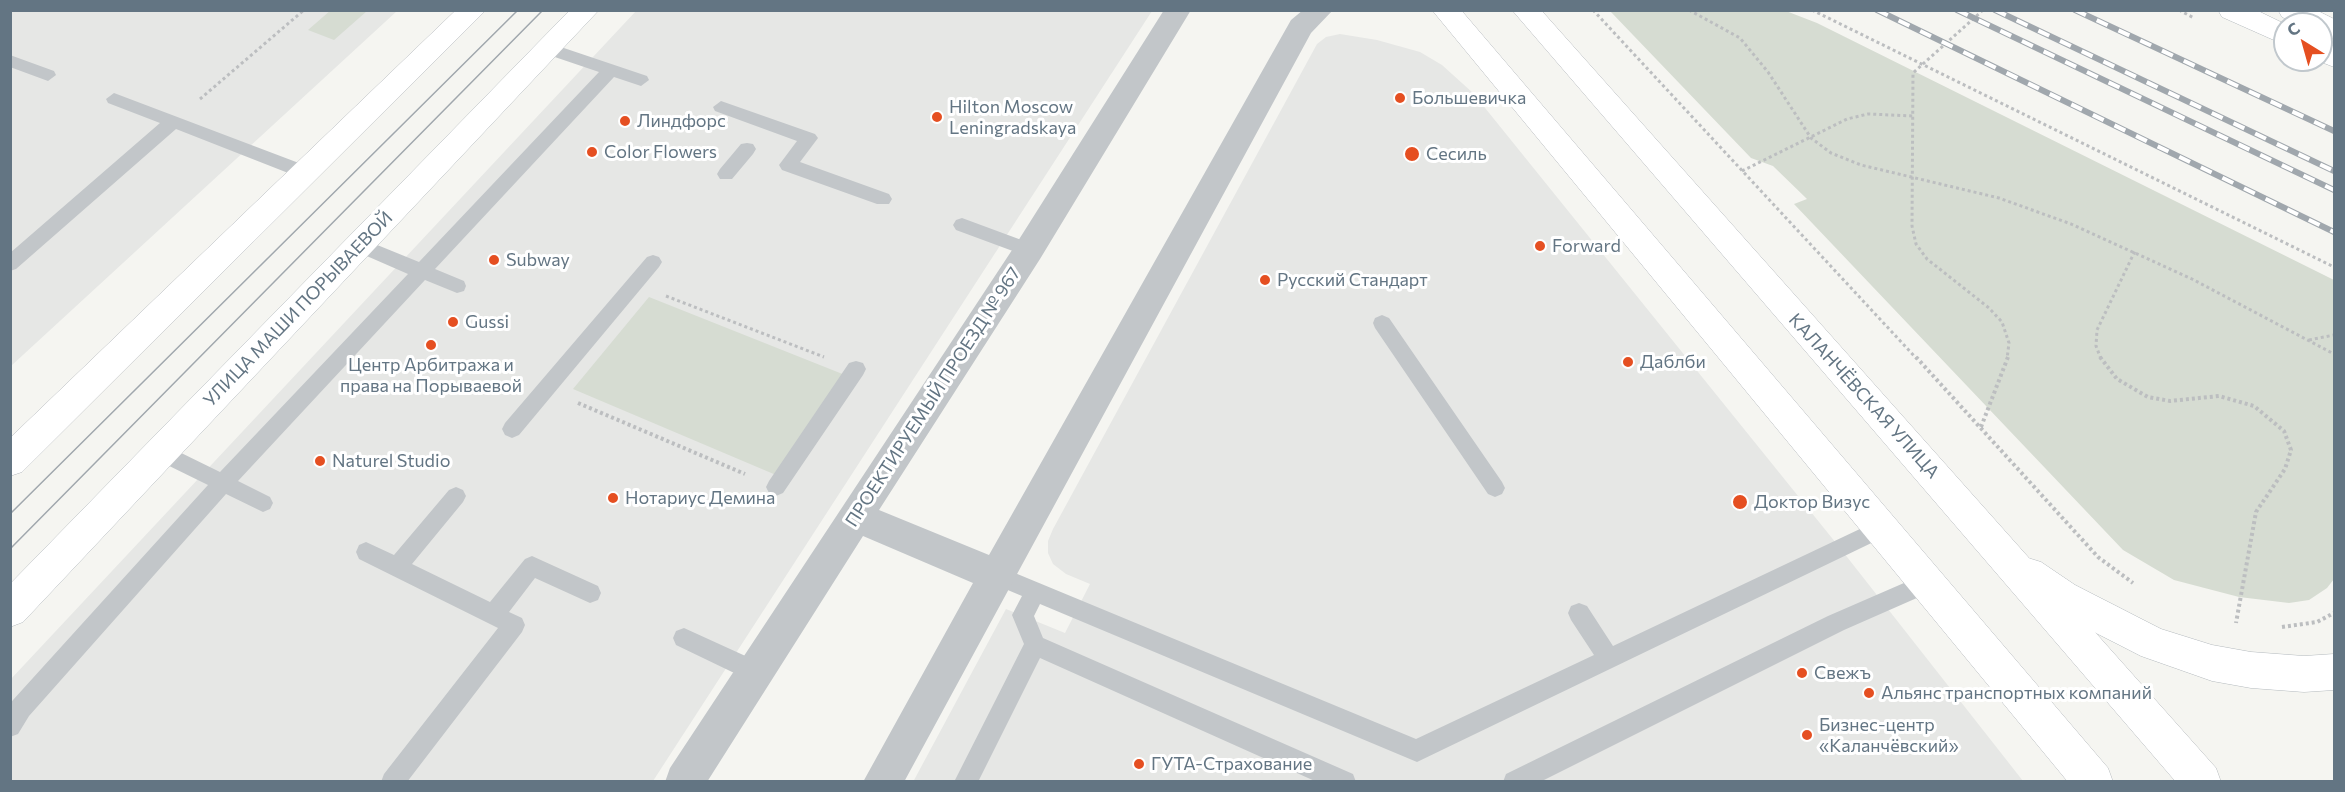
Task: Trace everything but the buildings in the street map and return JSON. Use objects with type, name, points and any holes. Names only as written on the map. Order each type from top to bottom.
[{"type":"main road","points":[[10,461],[473,10]]},
{"type":"main road","name":"УЛИЦА МАШИ ПОРЫВАЕВОЙ","points":[[10,610],[586,10]]},
{"type":"main road","name":"КАЛАНЧЁВСКАЯ УЛИЦА","points":[[1525,10],[2014,564],[2202,782]]},
{"type":"main road","points":[[2231,10],[2273,29]]},
{"type":"main road","points":[[1443,12],[2094,782]]},
{"type":"main road","points":[[2014,564],[2061,597],[2154,644],[2212,663],[2251,670],[2304,674],[2334,672]]},
{"type":"street","name":"ПРОЕКТИРУЕМЫЙ ПРОЕЗД № 967","points":[[684,782],[1029,250],[1178,10]]},
{"type":"street","points":[[882,782],[1301,27],[1320,10]]},
{"type":"street","points":[[856,517],[998,576]]},
{"type":"lane","points":[[549,49],[641,80]]},
{"type":"lane","points":[[10,60],[48,75]]},
{"type":"lane","points":[[10,726],[21,708],[223,483],[611,70]]},
{"type":"lane","points":[[114,99],[306,173]]},
{"type":"lane","points":[[721,107],[809,138],[788,165],[884,199]]},
{"type":"lane","points":[[10,264],[173,122]]},
{"type":"lane","points":[[726,174],[747,149]]},
{"type":"lane","points":[[962,225],[1029,250]]},
{"type":"lane","points":[[359,245],[457,286]]},
{"type":"lane","points":[[512,429],[545,390],[580,335],[635,283],[653,262]]},
{"type":"lane","points":[[1382,323],[1494,488]]},
{"type":"lane","points":[[776,487],[856,369]]},
{"type":"lane","points":[[160,452],[263,503]]},
{"type":"lane","points":[[397,567],[456,496]]},
{"type":"lane","points":[[998,576],[1417,751],[1881,528]]},
{"type":"lane","points":[[366,552],[514,625],[392,782]]},
{"type":"lane","points":[[493,615],[532,566],[590,593]]},
{"type":"lane","points":[[1514,782],[1836,623],[1927,583]]},
{"type":"lane","points":[[1036,591],[1023,615],[1035,645],[1345,782]]},
{"type":"lane","points":[[1579,613],[1609,658]]},
{"type":"lane","points":[[684,638],[755,672]]},
{"type":"lane","points":[[965,782],[1035,645]]},
{"type":"path","points":[[173,122],[304,10]]},
{"type":"path","points":[[1593,10],[1981,427],[2098,557],[2136,586]]},
{"type":"path","points":[[1689,10],[1740,38],[1752,50],[1811,138],[1845,159],[1912,178],[1999,198],[2071,224],[2135,252],[2334,354]]},
{"type":"path","points":[[1812,10],[2334,267]]},
{"type":"path","points":[[1981,427],[2007,362],[2008,343],[2002,322],[1989,308],[1927,259],[1916,244],[1912,226],[1914,116],[1912,73],[1983,10]]},
{"type":"path","points":[[1742,171],[1847,119],[1868,114],[1914,116]]},
{"type":"path","points":[[2135,252],[2097,330],[2096,346],[2102,362],[2117,379],[2148,397],[2170,401],[2219,396],[2241,400],[2254,406],[2284,430],[2291,450],[2285,469],[2256,512],[2236,624],[2237,631]]},
{"type":"path","points":[[635,283],[856,369]]},
{"type":"path","points":[[2307,340],[2334,335]]},
{"type":"path","points":[[545,390],[776,487]]},
{"type":"path","points":[[2270,626],[2317,622],[2334,613]]},
{"type":"path","points":[[2228,622],[2247,624]]},
{"type":"shaded area","points":[[331,10],[367,11],[334,40],[308,30]]},
{"type":"shaded area","points":[[11,11],[397,11],[11,366]]},
{"type":"shaded area","points":[[636,11],[1152,11],[653,781],[11,781],[10,680]]},
{"type":"shaded area","points":[[1610,11],[1786,11],[1817,23],[2334,280],[2334,579],[2327,588],[2309,600],[2289,603],[2239,597],[2174,580],[2123,550],[1794,204],[1807,199],[1773,166],[1751,158]]},
{"type":"shaded area","points":[[1340,34],[1377,40],[1420,52],[1442,65],[1473,93],[1840,548],[2023,781],[913,782],[1006,609],[1065,633],[1090,584],[1066,574],[1053,564],[1048,553],[1048,541],[1053,529],[1317,44],[1326,37]]},
{"type":"shaded area","points":[[649,297],[845,375],[776,475],[573,389]]},
{"type":"tram line","points":[[10,514],[518,10]]},
{"type":"tram line","points":[[10,549],[543,10]]},
{"type":"railway","points":[[1877,10],[2334,232]]},
{"type":"railway","points":[[1957,10],[2334,190]]},
{"type":"railway","points":[[1995,10],[2334,171]]},
{"type":"railway","points":[[2075,10],[2334,131]]},
{"type":"place","name":"Большевичка","points":[[1400,98]]},
{"type":"place","name":"Hilton Moscow Leningradskaya","points":[[937,117]]},
{"type":"place","name":"Линдфорс","points":[[625,121]]},
{"type":"place","name":"Color Flowers","points":[[592,152]]},
{"type":"place","name":"Сесиль","points":[[1412,154]]},
{"type":"place","name":"Forward","points":[[1540,246]]},
{"type":"place","name":"Subway","points":[[494,260]]},
{"type":"place","name":"Русский Стандарт","points":[[1265,280]]},
{"type":"place","name":"Gussi","points":[[453,322]]},
{"type":"place","name":"Центр Арбитража и права на Порываевой","points":[[431,345]]},
{"type":"place","name":"Даблби","points":[[1628,362]]},
{"type":"place","name":"Naturel Studio","points":[[320,461]]},
{"type":"place","name":"Нотариус Демина","points":[[613,498]]},
{"type":"place","name":"Доктор Визус","points":[[1740,502]]},
{"type":"place","name":"Свежъ","points":[[1802,673]]},
{"type":"place","name":"Альянс транспортных компаний","points":[[1869,693]]},
{"type":"place","name":"Бизнес-центр «Каланчёвский»","points":[[1807,735]]},
{"type":"place","name":"ГУТА-Страхование","points":[[1139,764]]}]
